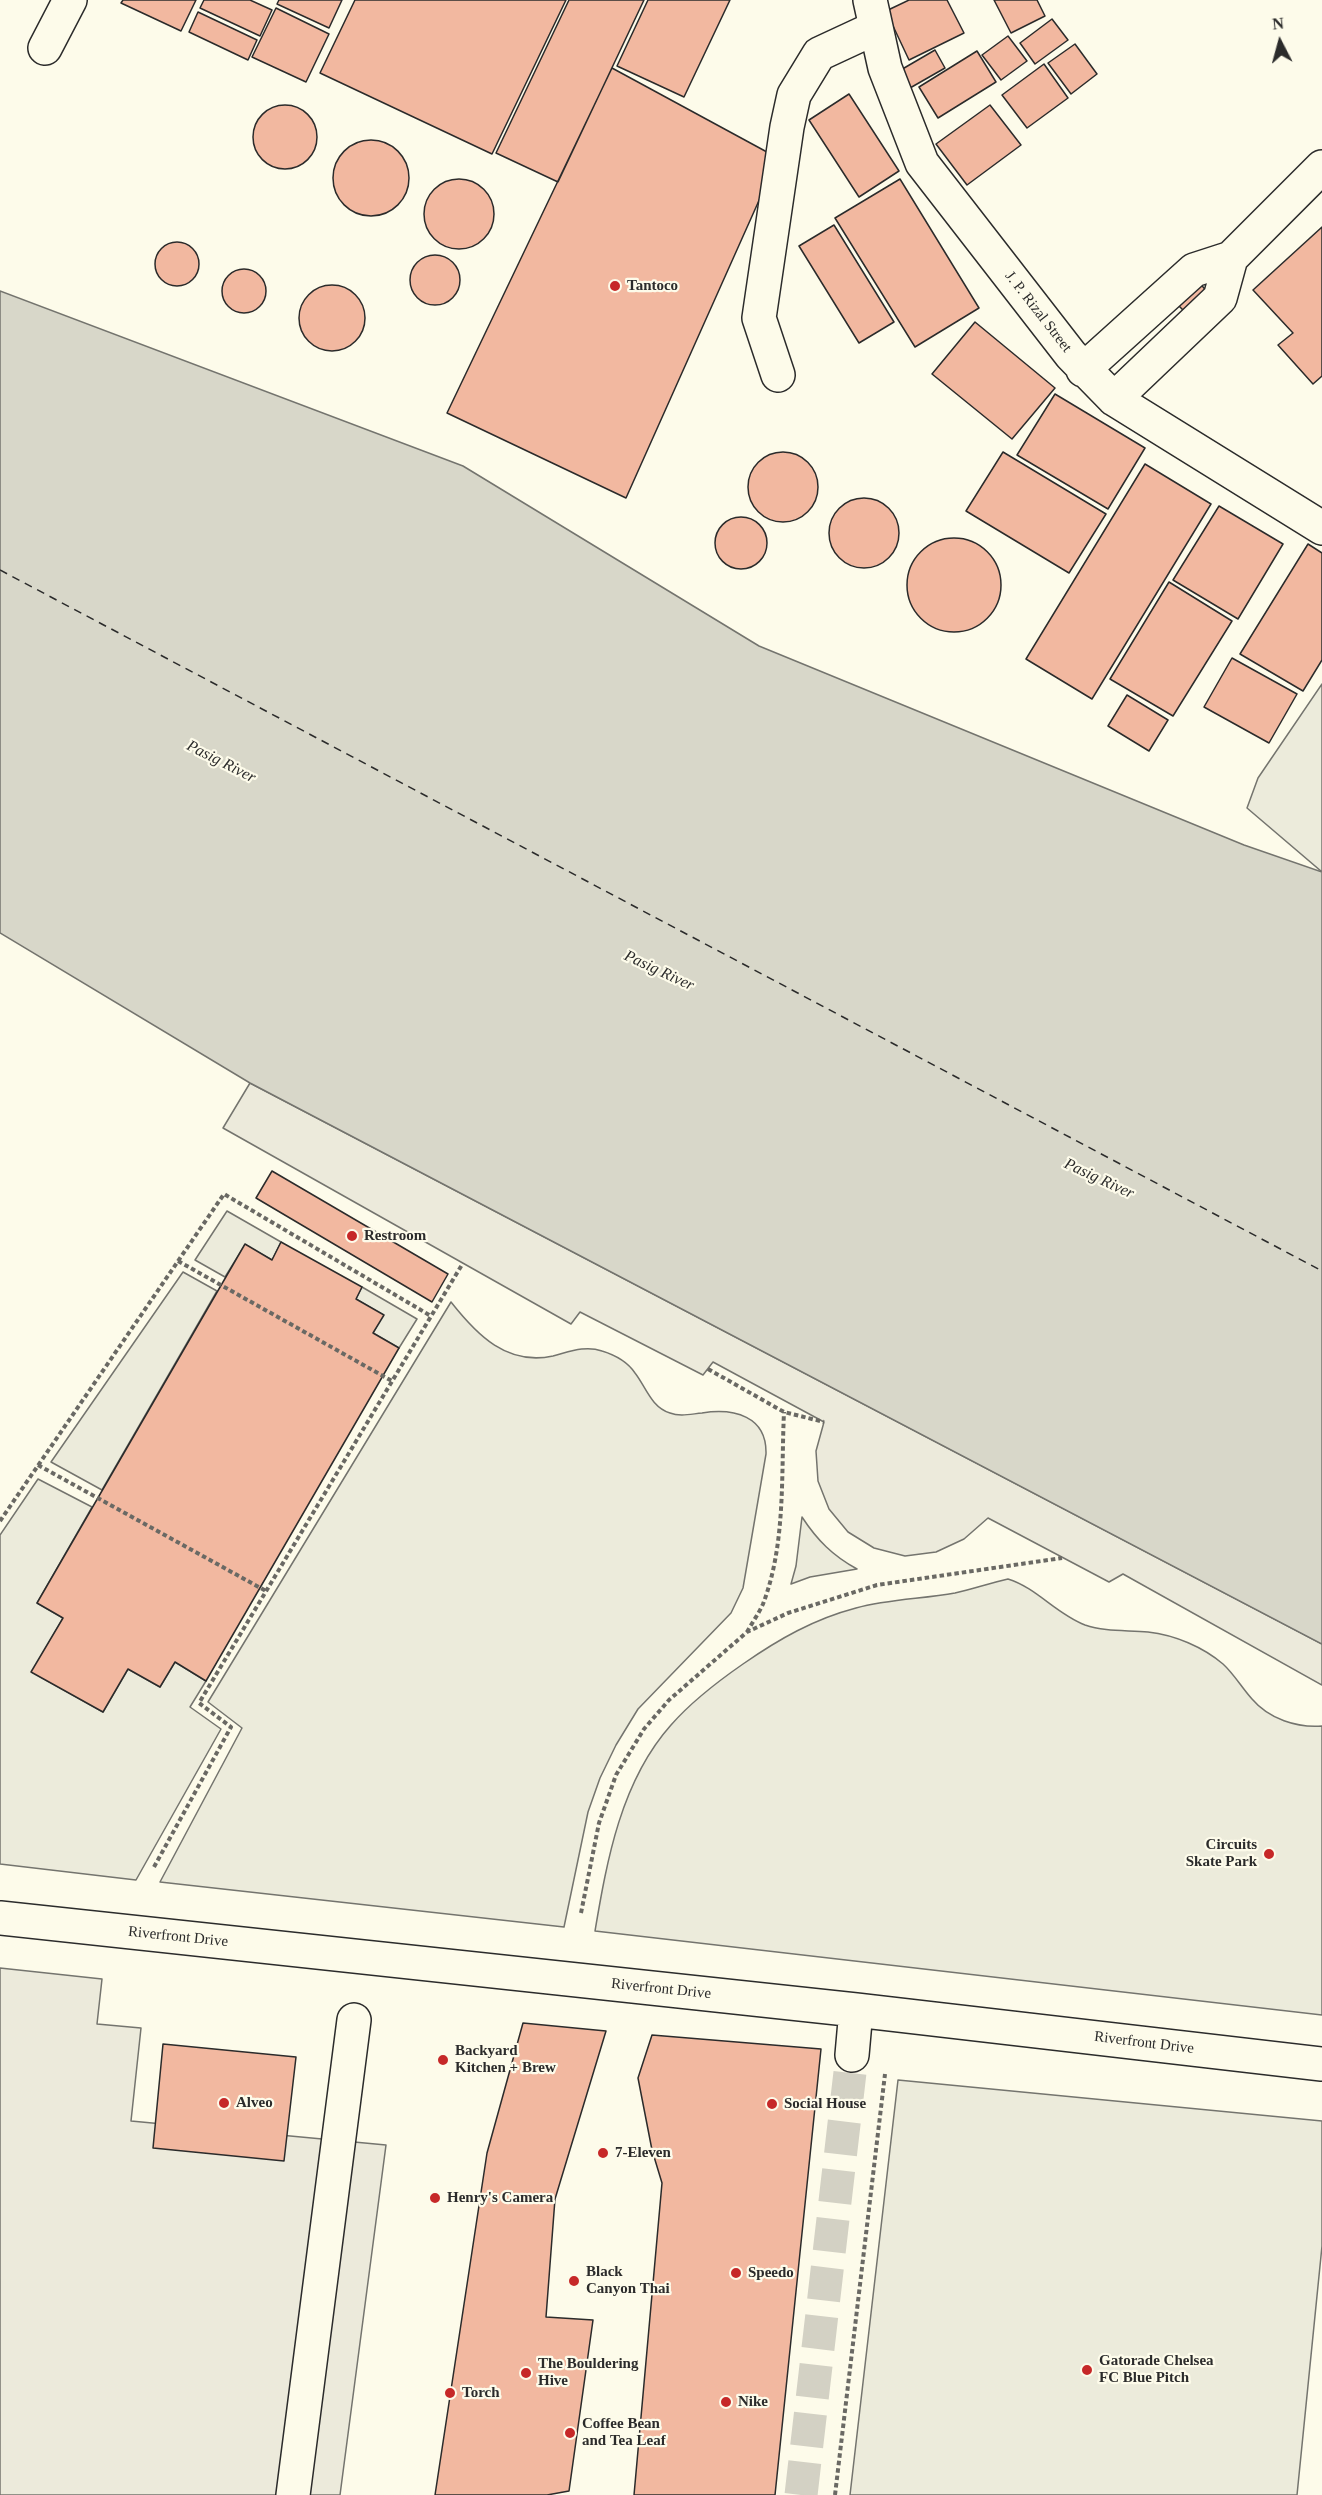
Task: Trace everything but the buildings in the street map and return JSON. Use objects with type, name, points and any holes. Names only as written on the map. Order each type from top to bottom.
[{"type":"street","points":[[45,48],[70,0]]},
{"type":"street","points":[[778,375],[759,318],[783,149],[794,95],[819,54],[873,14]]},
{"type":"street","name":"J. P. Rizal Street","points":[[873,14],[885,68],[922,163],[1083,370],[1114,399],[1322,528]]},
{"type":"street","points":[[1083,370],[1194,270],[1231,258],[1322,167]]},
{"type":"street","points":[[1114,399],[1220,298],[1231,258]]},
{"type":"street","name":"Riverfront Drive","points":[[0,1918],[855,2010],[1322,2064]]},
{"type":"street","points":[[852,2055],[855,2010]]},
{"type":"street","points":[[292,2495],[354,2020]]},
{"type":"path","points":[[0,1521],[224,1194],[431,1316]]},
{"type":"path","points":[[178,1261],[392,1381]]},
{"type":"path","points":[[154,1868],[231,1727],[199,1703],[463,1263]]},
{"type":"path","points":[[708,1369],[784,1412],[824,1422]]},
{"type":"path","points":[[747,1632],[762,1605],[771,1577],[776,1549],[784,1412]]},
{"type":"path","points":[[38,1465],[266,1591]]},
{"type":"path","points":[[581,1913],[599,1823],[616,1775],[644,1729],[669,1700],[747,1632],[788,1613],[877,1585],[1062,1558]]},
{"type":"path","points":[[836,2495],[886,2067]]},
{"type":"shaded area","points":[[1322,684],[1322,872],[1247,808],[1258,778]]},
{"type":"shaded area","points":[[250,1083],[1322,1644],[1322,1685],[1123,1574],[1109,1582],[988,1518],[964,1539],[936,1552],[905,1556],[874,1548],[848,1532],[829,1509],[818,1481],[816,1451],[824,1422],[713,1362],[703,1375],[580,1312],[571,1324],[223,1128]]},
{"type":"shaded area","points":[[227,1211],[281,1242],[272,1260],[245,1245],[225,1277],[195,1260]]},
{"type":"shaded area","points":[[183,1272],[217,1291],[102,1490],[51,1462]]},
{"type":"shaded area","points":[[362,1287],[417,1319],[399,1348],[373,1333],[383,1315],[356,1299]]},
{"type":"shaded area","points":[[451,1302],[471,1326],[494,1345],[507,1352],[536,1358],[583,1349],[596,1349],[628,1365],[639,1378],[649,1396],[663,1410],[682,1415],[726,1412],[746,1417],[755,1423],[765,1441],[766,1454],[743,1588],[731,1613],[638,1709],[616,1745],[600,1778],[588,1812],[564,1927],[160,1882],[242,1728],[208,1702]]},
{"type":"shaded area","points":[[38,1479],[92,1507],[37,1603],[63,1618],[32,1672],[103,1712],[128,1669],[160,1687],[175,1662],[206,1681],[190,1707],[221,1729],[136,1880],[0,1864],[0,1535]]},
{"type":"shaded area","points":[[802,1517],[826,1547],[857,1569],[810,1577],[791,1584],[796,1566]]},
{"type":"shaded area","points":[[1008,1579],[1028,1588],[1085,1625],[1108,1630],[1148,1632],[1188,1643],[1207,1652],[1223,1664],[1252,1699],[1275,1717],[1293,1724],[1322,1726],[1322,2015],[595,1931],[611,1849],[628,1796],[654,1747],[671,1725],[705,1692],[770,1646],[826,1618],[868,1605],[955,1593]]},
{"type":"shaded area","points":[[0,1968],[102,1979],[97,2024],[141,2028],[131,2121],[386,2145],[340,2495],[0,2495]]},
{"type":"shaded area","name":"Gatorade Chelsea FC Blue Pitch","points":[[898,2080],[1322,2121],[1322,2246],[1297,2495],[850,2495]]},
{"type":"water","name":"Pasig River","points":[[0,291],[463,466],[759,646],[1244,845],[1322,872],[1322,1644],[250,1083],[0,933]]},
{"type":"ferry route","points":[[0,570],[1322,1271]]},
{"type":"tunnel","points":[[801,2495],[852,2055]]},
{"type":"place","name":"Tantoco","points":[[615,286]]},
{"type":"place","name":"Restroom","points":[[352,1236]]},
{"type":"place","name":"Circuits Skate Park","points":[[1269,1854]]},
{"type":"place","name":"Backyard Kitchen + Brew","points":[[443,2060]]},
{"type":"place","name":"Alveo","points":[[224,2103]]},
{"type":"place","name":"Social House","points":[[772,2104]]},
{"type":"place","name":"7-Eleven","points":[[603,2153]]},
{"type":"place","name":"Henry's Camera","points":[[435,2198]]},
{"type":"place","name":"Speedo","points":[[736,2273]]},
{"type":"place","name":"Black Canyon Thai","points":[[574,2281]]},
{"type":"place","name":"Gatorade Chelsea FC Blue Pitch","points":[[1087,2370]]},
{"type":"place","name":"The Bouldering Hive","points":[[526,2373]]},
{"type":"place","name":"Torch","points":[[450,2393]]},
{"type":"place","name":"Nike","points":[[726,2402]]},
{"type":"place","name":"Coffee Bean and Tea Leaf","points":[[570,2433]]}]
